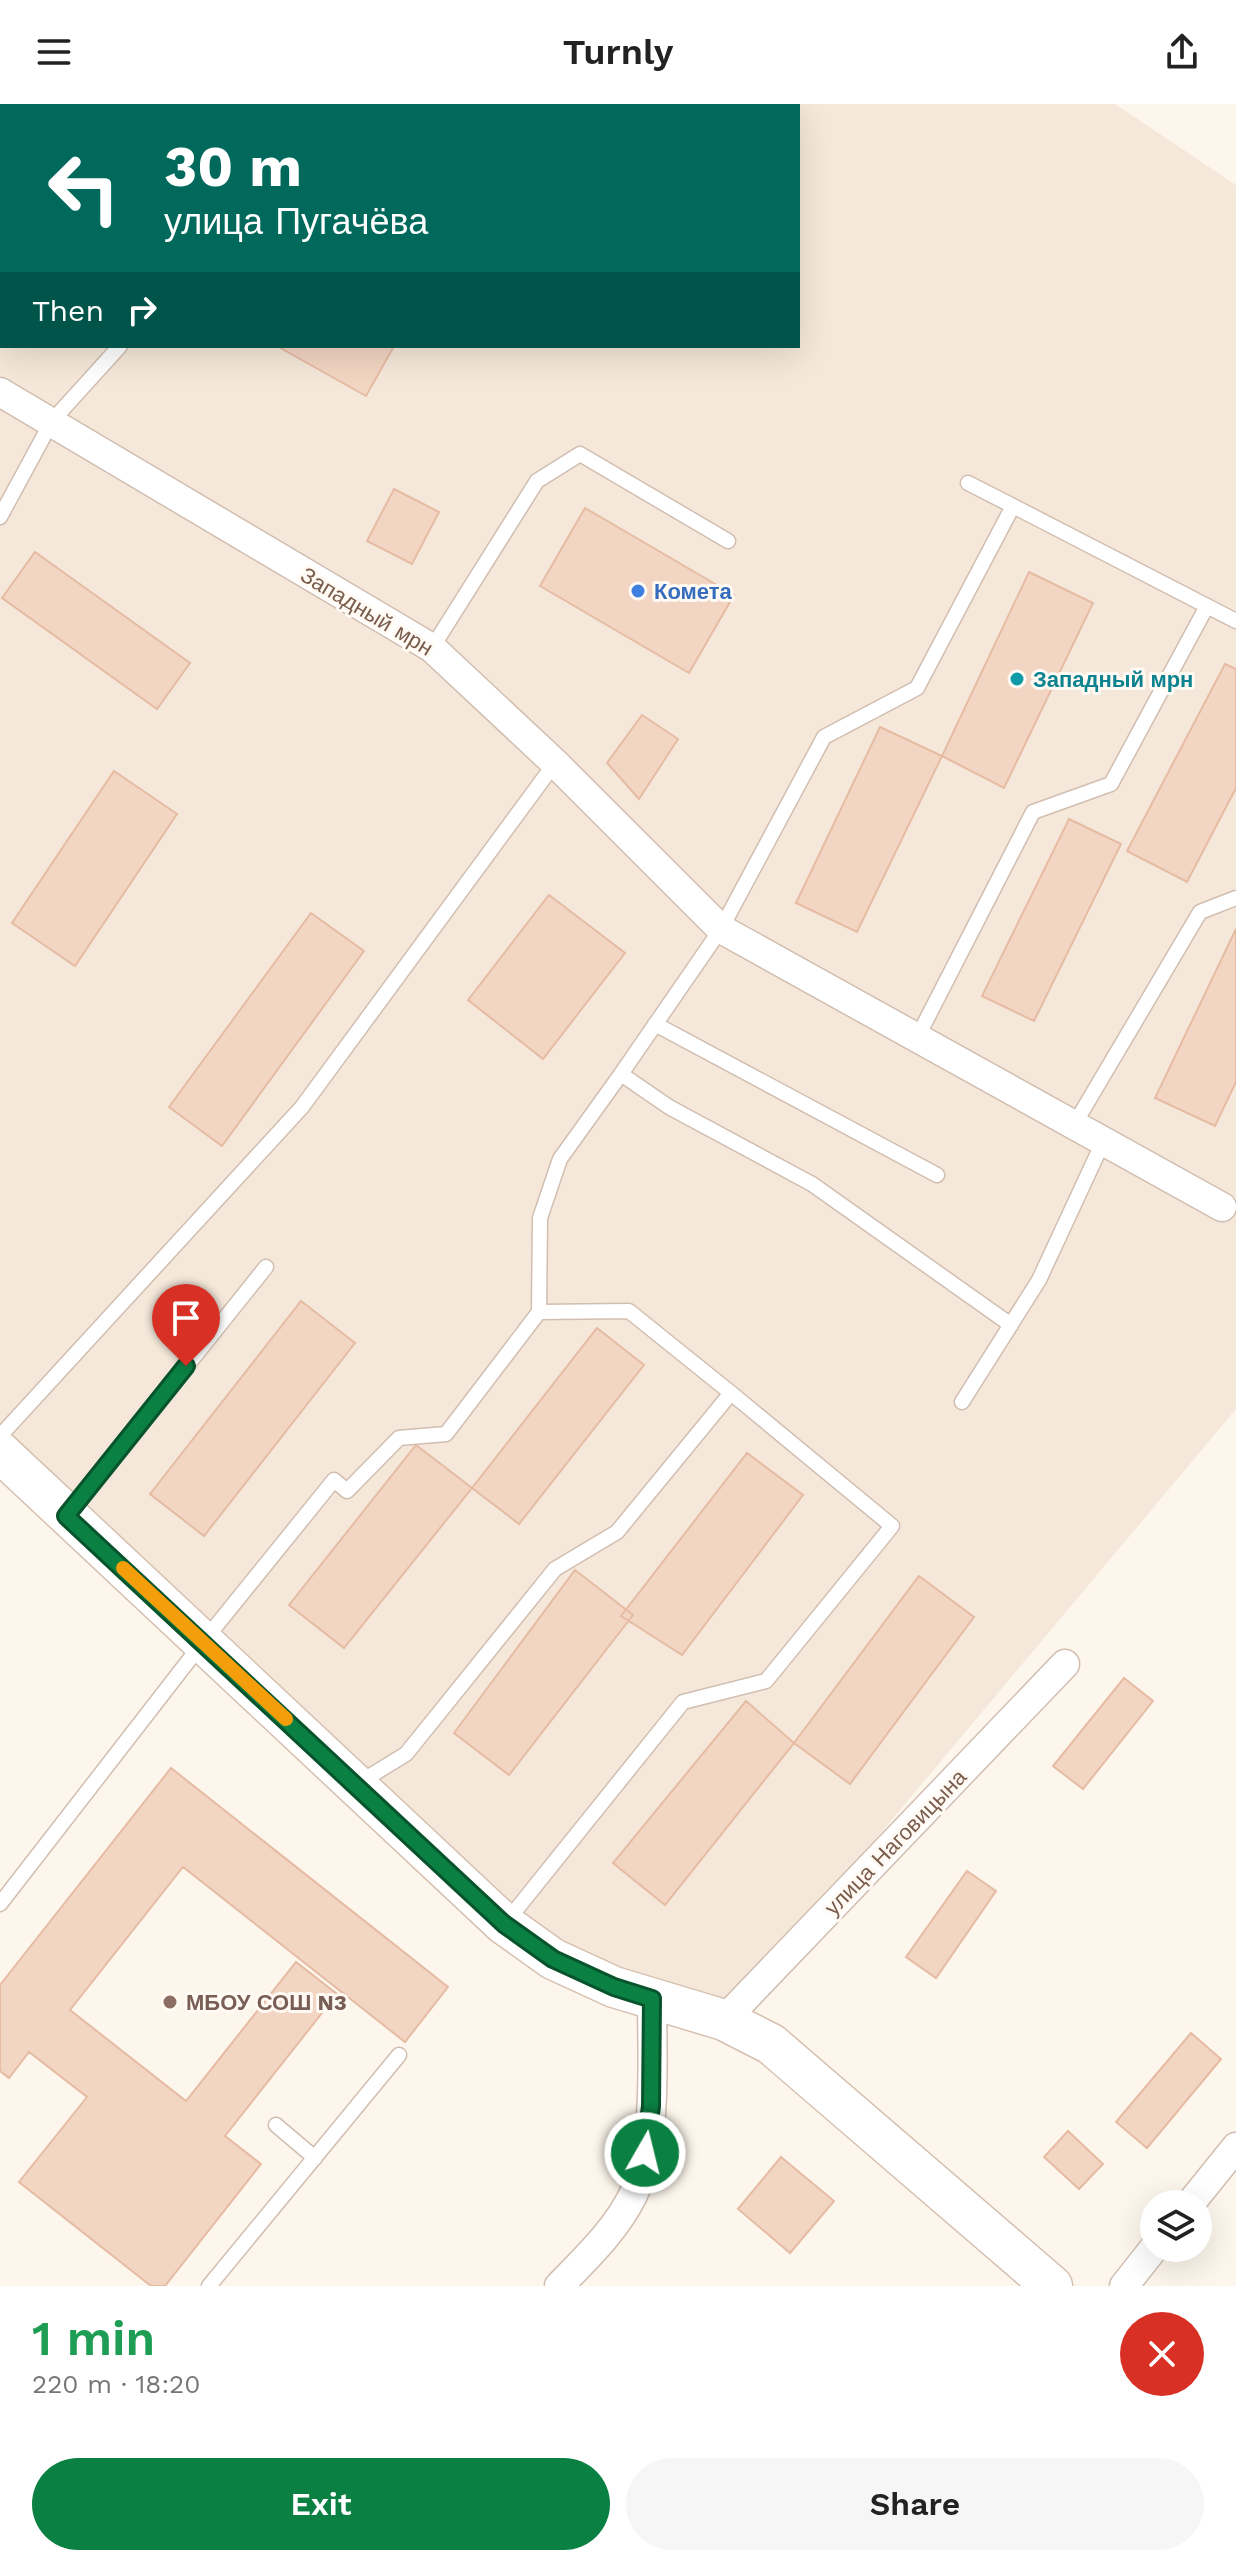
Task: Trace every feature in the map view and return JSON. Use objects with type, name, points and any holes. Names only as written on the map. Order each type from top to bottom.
[{"type":"street","name":"Западный мрн","points":[[0,392],[432,648],[555,763],[721,929],[1222,1207]]},
{"type":"street","points":[[0,1452],[504,1924],[553,1959],[614,1987],[724,2020],[771,2044],[1052,2286]]},
{"type":"street","name":"улица Наговицына","points":[[724,2020],[1065,1664]]},
{"type":"street","points":[[559,2286],[604,2239],[633,2194],[645,2153],[651,2106],[652,1999]]},
{"type":"street","points":[[1201,2190],[1236,2147]]},
{"type":"street","points":[[1124,2286],[1143,2262]]},
{"type":"lane","points":[[0,517],[52,421],[118,348]]},
{"type":"lane","points":[[432,648],[537,481],[580,454],[728,541]]},
{"type":"lane","points":[[968,483],[1236,621]]},
{"type":"lane","points":[[0,1904],[203,1642],[334,1480],[347,1491],[399,1438],[446,1434],[539,1312],[540,1218],[560,1159],[721,929],[824,737],[917,688],[1013,506]]},
{"type":"lane","points":[[917,1038],[1033,812],[1111,784],[1207,606]]},
{"type":"lane","points":[[0,1436],[302,1107],[555,763]]},
{"type":"lane","points":[[1074,1125],[1200,912],[1236,898]]},
{"type":"lane","points":[[655,1024],[937,1175]]},
{"type":"lane","points":[[621,1074],[669,1107],[812,1184],[1011,1325]]},
{"type":"lane","points":[[962,1402],[1039,1280],[1103,1142]]},
{"type":"lane","points":[[66,1516],[266,1267]]},
{"type":"lane","points":[[504,1924],[683,1702],[766,1681],[892,1526],[629,1311],[539,1312]]},
{"type":"lane","points":[[355,1785],[406,1754],[555,1569],[617,1532],[731,1393]]},
{"type":"lane","points":[[209,2286],[399,2055]]},
{"type":"lane","points":[[276,2125],[315,2158]]},
{"type":"shaded area","name":"Западный мрн","points":[[800,104],[1115,104],[1236,185],[1236,1409],[724,2020],[504,1924],[0,1447],[0,348],[800,348]]},
{"type":"building","points":[[281,348],[393,348],[366,396]]},
{"type":"building","points":[[394,489],[439,512],[412,564],[367,541]]},
{"type":"building","points":[[585,508],[734,595],[689,673],[540,586]]},
{"type":"building","points":[[35,552],[190,663],[157,709],[2,598]]},
{"type":"building","name":"Западный мрн","points":[[1029,572],[1093,603],[1004,788],[942,756]]},
{"type":"building","points":[[1225,664],[1236,669],[1236,788],[1187,882],[1127,851]]},
{"type":"building","points":[[642,715],[678,739],[639,799],[607,763]]},
{"type":"building","points":[[880,727],[942,756],[857,932],[796,903]]},
{"type":"building","points":[[114,771],[177,814],[75,966],[12,923]]},
{"type":"building","points":[[1069,819],[1121,844],[1034,1021],[982,996]]},
{"type":"building","points":[[549,895],[625,953],[543,1059],[468,1000]]},
{"type":"building","points":[[311,913],[364,951],[222,1146],[169,1107]]},
{"type":"building","points":[[1236,929],[1236,1082],[1215,1126],[1155,1098]]},
{"type":"building","points":[[301,1301],[355,1343],[204,1536],[150,1494]]},
{"type":"building","points":[[597,1328],[644,1365],[519,1524],[472,1488]]},
{"type":"building","points":[[416,1445],[472,1488],[344,1648],[289,1605]]},
{"type":"building","points":[[747,1453],[803,1495],[682,1655],[621,1616]]},
{"type":"building","points":[[575,1570],[633,1615],[509,1775],[454,1733]]},
{"type":"building","points":[[919,1576],[974,1617],[850,1784],[794,1743]]},
{"type":"building","points":[[1124,1678],[1153,1701],[1083,1789],[1053,1766]]},
{"type":"building","points":[[746,1701],[794,1743],[665,1905],[613,1863]]},
{"type":"building","points":[[171,1768],[448,1987],[405,2042],[183,1867],[70,2010],[186,2101],[296,1962],[337,1994],[225,2136],[261,2164],[165,2286],[151,2286],[19,2182],[87,2097],[29,2052],[9,2078],[0,2071],[0,1985]]},
{"type":"building","points":[[967,1871],[996,1891],[936,1978],[906,1957]]},
{"type":"building","points":[[1191,2033],[1221,2059],[1147,2148],[1116,2122]]},
{"type":"building","points":[[1068,2131],[1103,2164],[1079,2189],[1044,2157]]},
{"type":"building","points":[[781,2157],[834,2201],[790,2253],[738,2209]]},
{"type":"slow traffic","points":[[123,1568],[286,1719]]},
{"type":"place","name":"Комета","points":[[638,591]]},
{"type":"place","name":"Западный мрн","points":[[1017,679]]},
{"type":"place","name":"МБОУ СОШ N3","points":[[170,2002]]},
{"type":"route","points":[[186,1366],[66,1516],[504,1924],[553,1959],[614,1987],[652,1999],[651,2106],[645,2153]]}]
